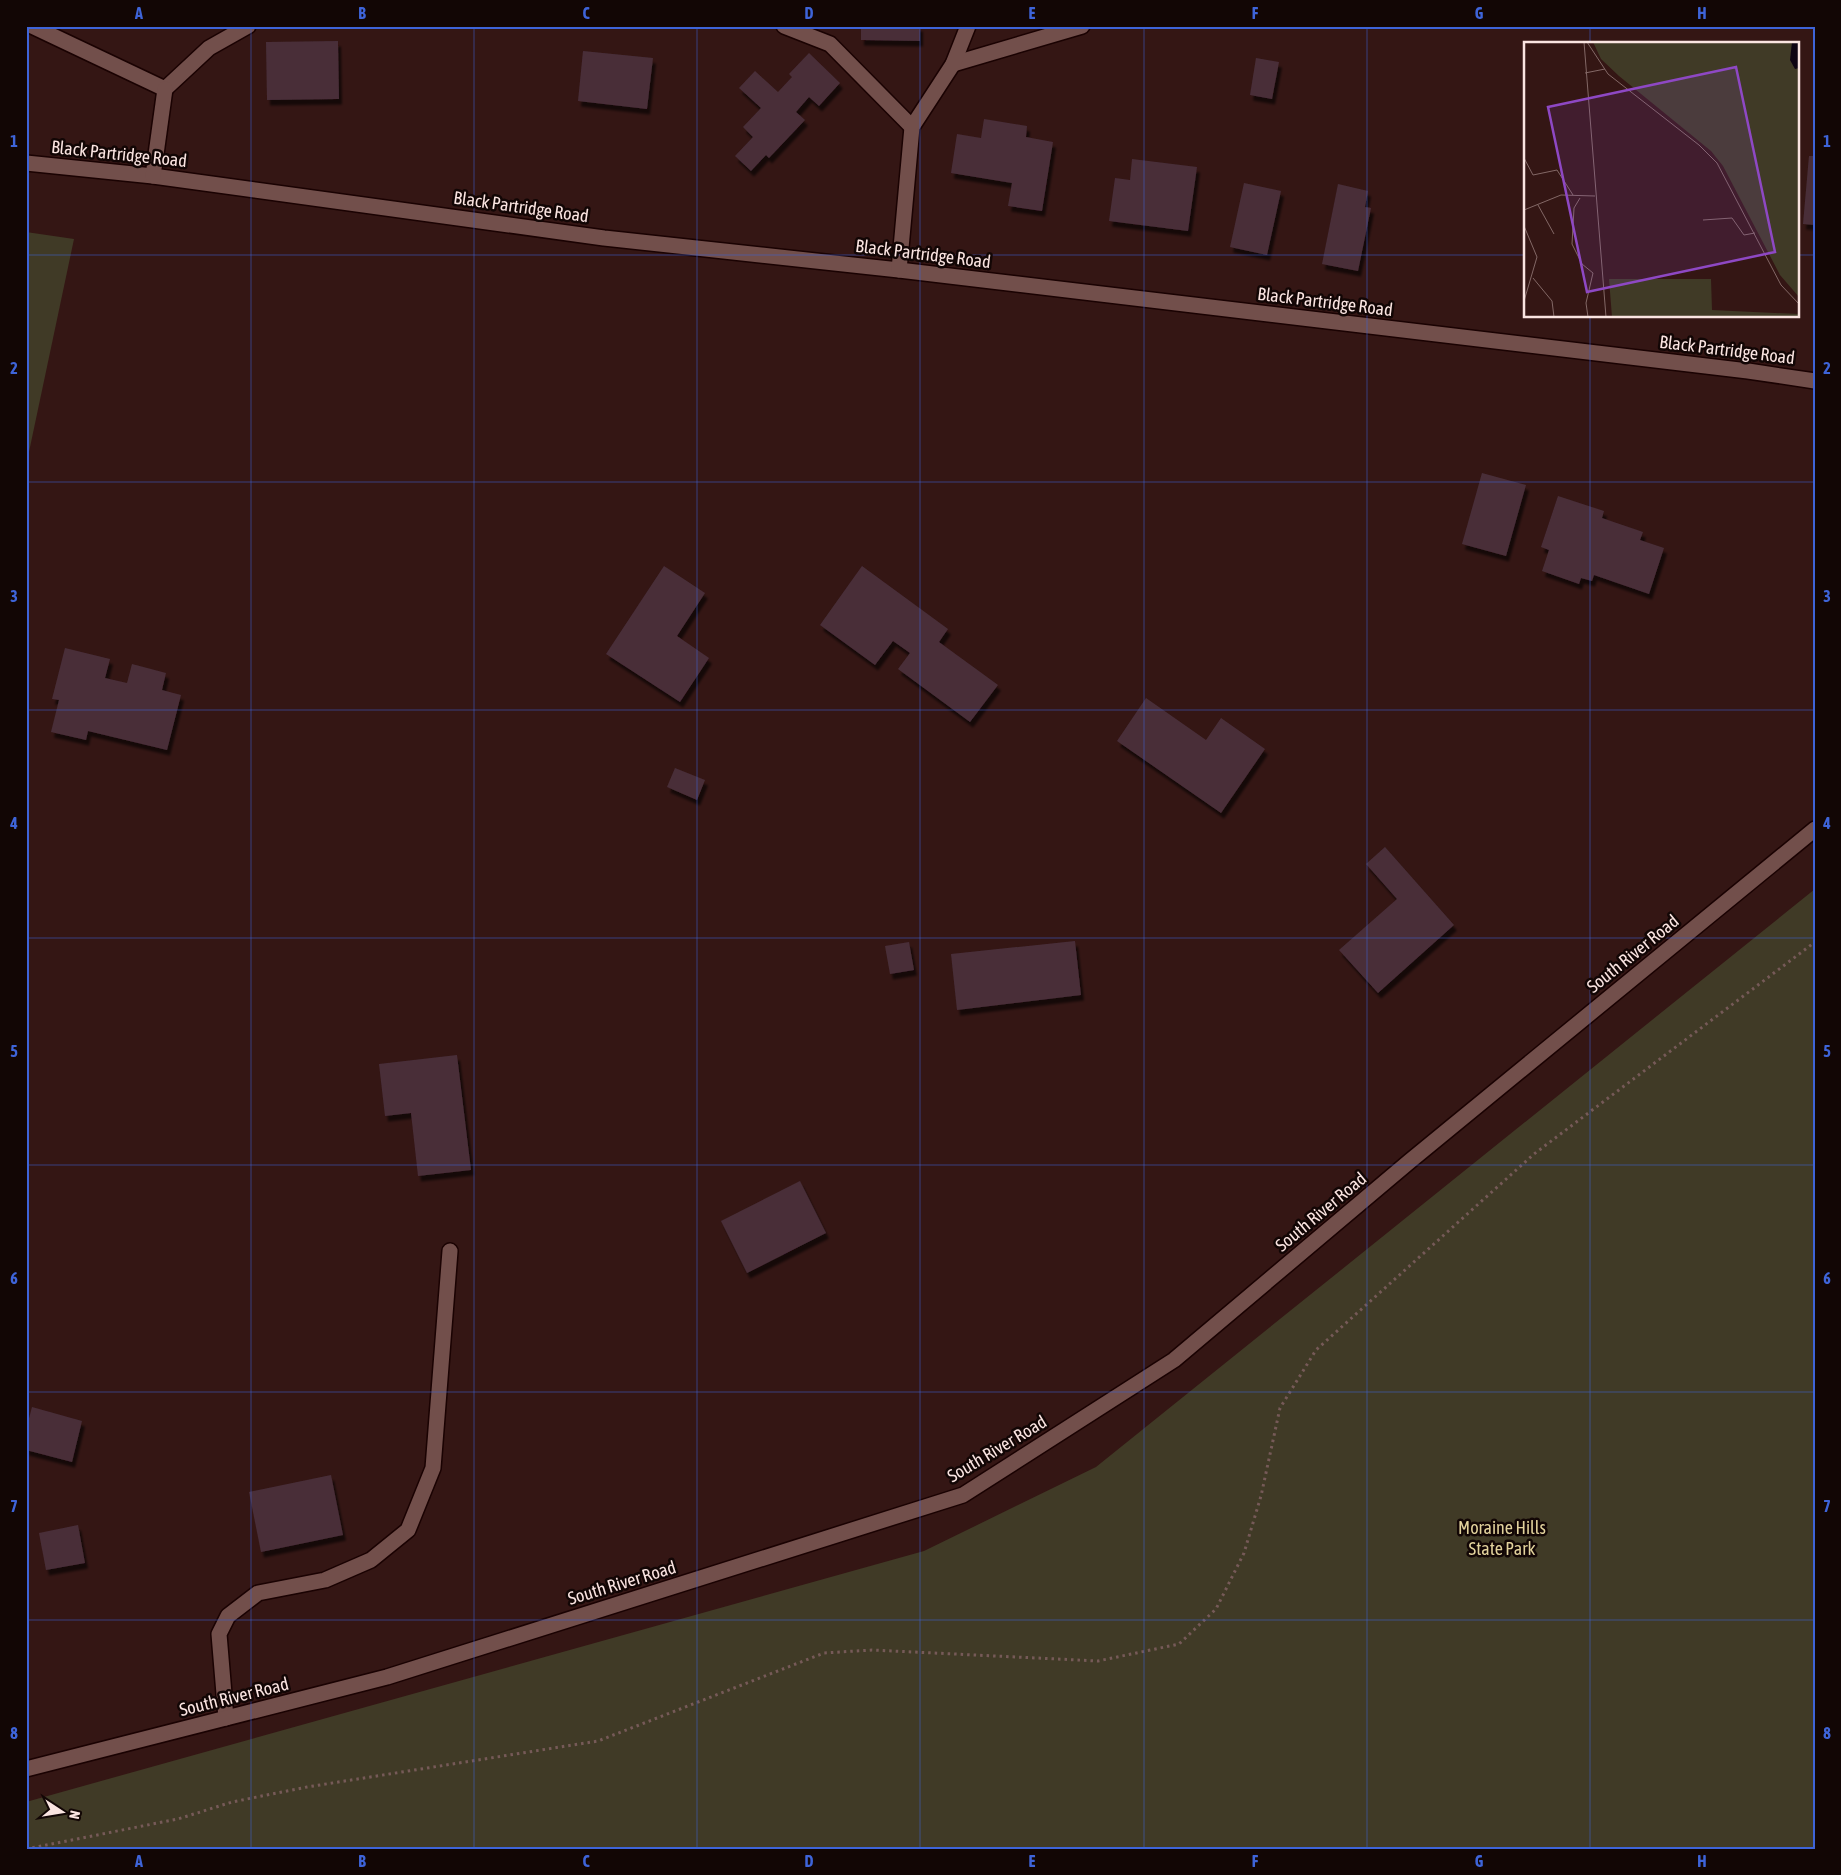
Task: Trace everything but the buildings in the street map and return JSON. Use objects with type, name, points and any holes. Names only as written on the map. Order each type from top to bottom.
[{"type":"street","points":[[32,26],[165,89]]},
{"type":"street","points":[[153,176],[165,89],[209,48],[248,26]]},
{"type":"street","points":[[784,26],[830,44],[912,127]]},
{"type":"street","points":[[899,270],[912,127],[953,64],[968,26]]},
{"type":"street","points":[[953,64],[1082,26]]},
{"type":"street","name":"Black Partridge Road","points":[[26,163],[153,176],[604,238],[899,270],[1748,371],[1815,381]]},
{"type":"street","name":"South River Road","points":[[26,1769],[386,1677],[963,1495],[1174,1360],[1410,1161],[1815,829]]},
{"type":"street","points":[[226,1718],[218,1634],[228,1616],[258,1593],[325,1580],[371,1560],[408,1530],[433,1468],[450,1251]]},
{"type":"path","points":[[26,1849],[178,1819],[232,1802],[307,1787],[598,1741],[824,1653],[872,1650],[1098,1660],[1179,1644],[1216,1609],[1244,1553],[1261,1496],[1280,1408],[1316,1350],[1534,1154],[1815,942]]},
{"type":"green space","points":[[26,232],[74,239],[26,466]]},
{"type":"green space","name":"Moraine Hills State Park","points":[[1815,889],[1815,1849],[26,1849],[26,1802],[924,1551],[1096,1467]]}]
